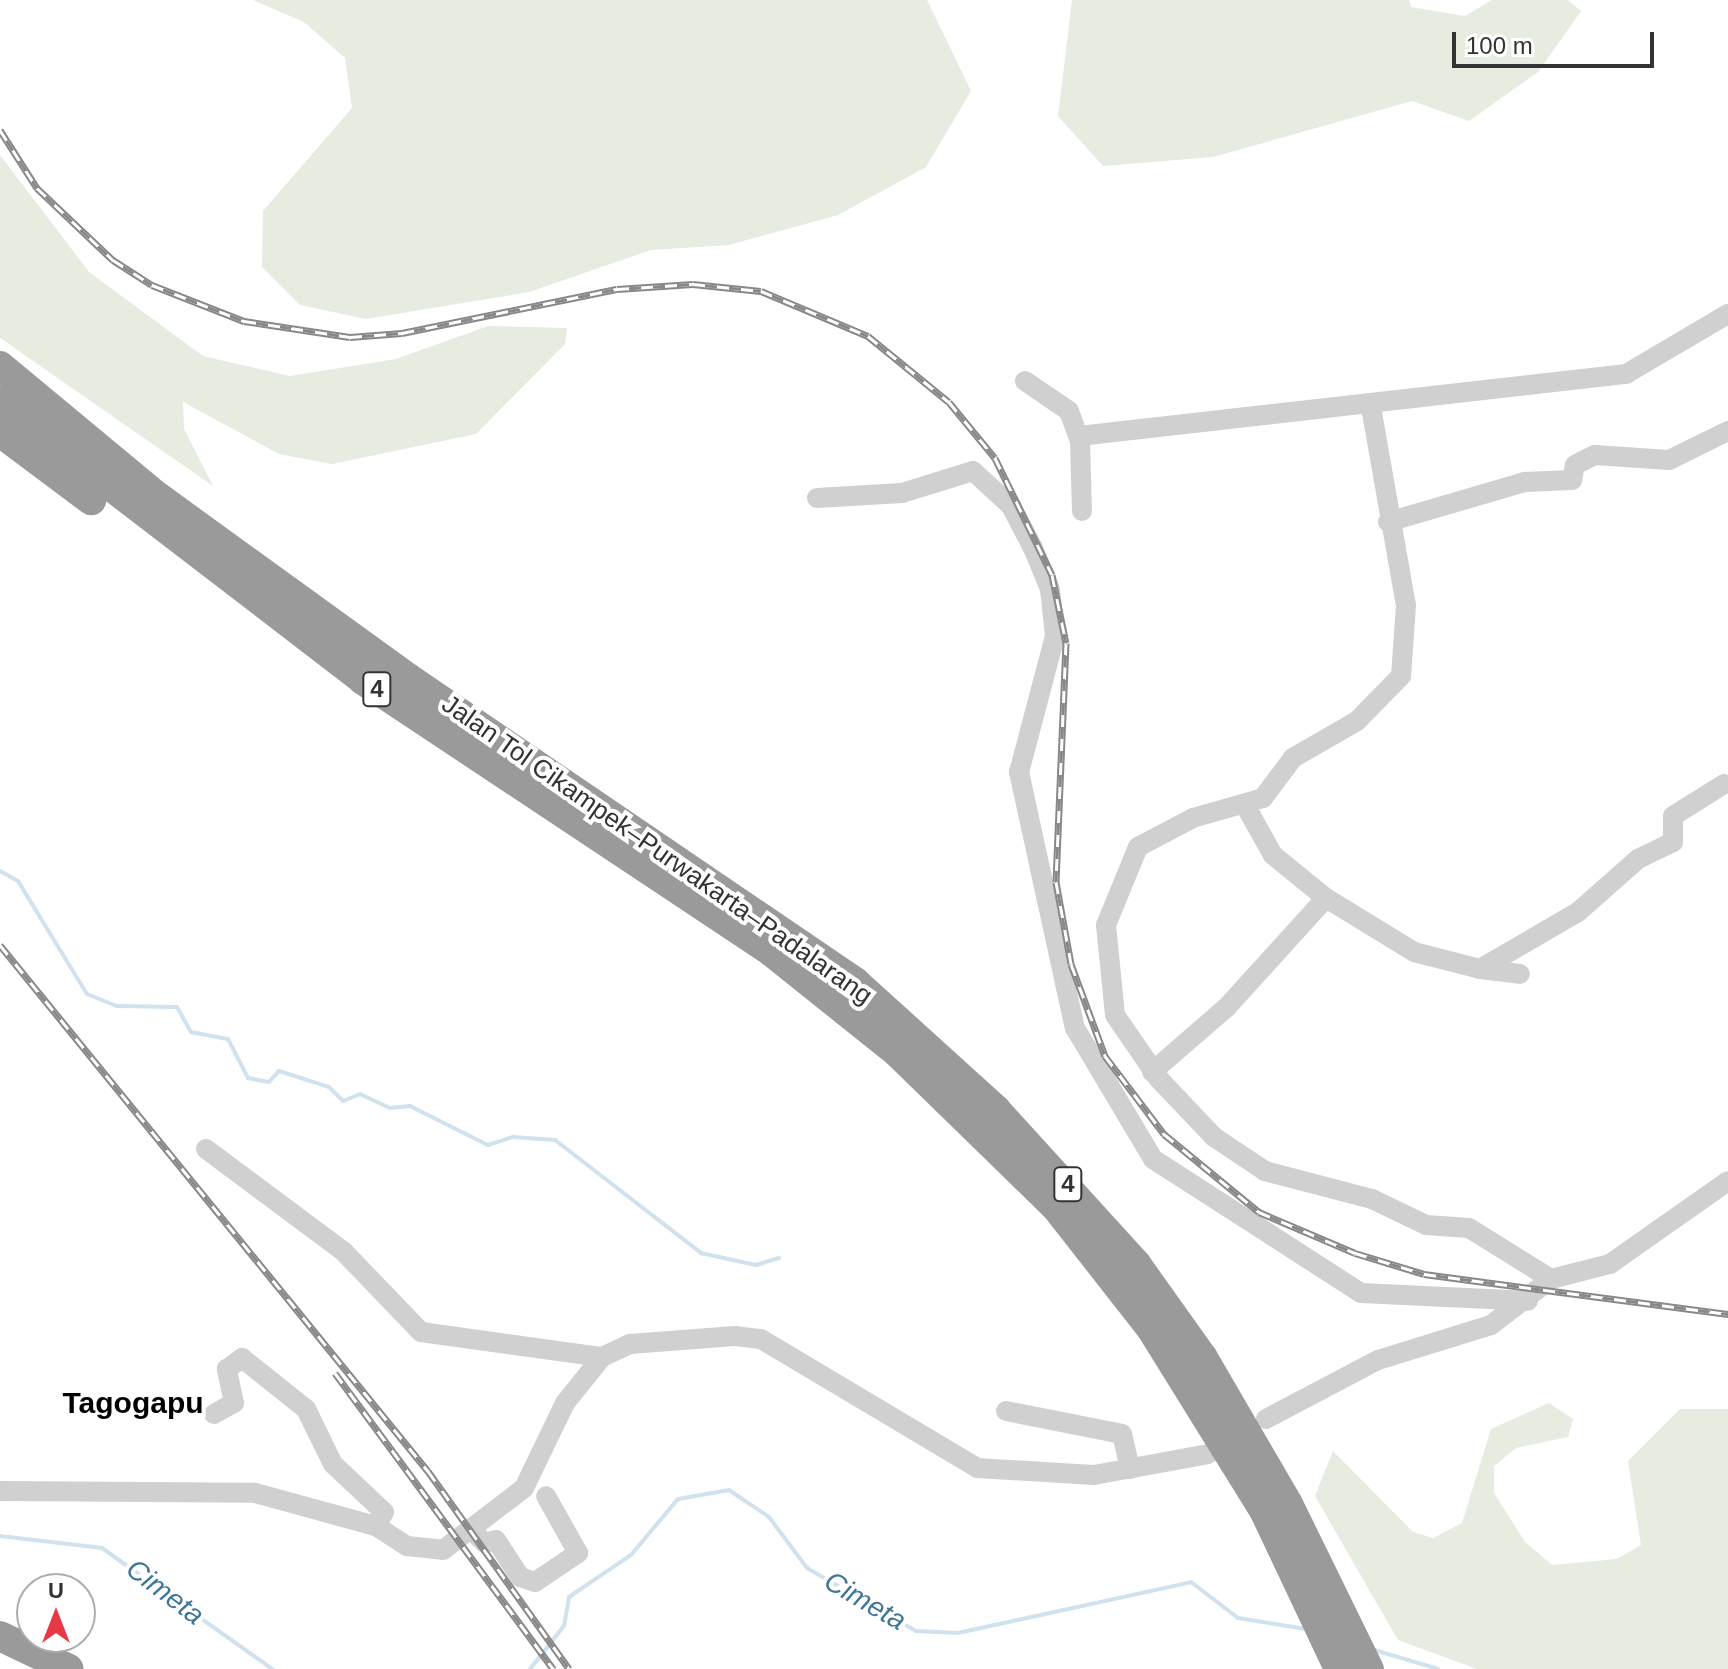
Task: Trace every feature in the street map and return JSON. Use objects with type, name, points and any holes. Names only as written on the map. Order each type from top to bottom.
[{"type":"highway","name":"Jalan Tol Cikampek–Purwakarta–Padalarang","points":[[0,366],[158,497],[408,678],[855,982],[996,1110],[1136,1264],[1203,1358],[1276,1507],[1369,1669]]},
{"type":"highway","name":"Jalan Tol Cikampek–Purwakarta–Padalarang","points":[[0,401],[363,680],[772,952],[898,1053],[1056,1207],[1191,1385],[1276,1507],[1339,1669]]},
{"type":"highway","points":[[0,432],[196,575],[273,611]]},
{"type":"highway","points":[[0,1636],[69,1669]]},
{"type":"street","points":[[1079,436],[1371,407],[1626,374],[1728,314]]},
{"type":"street","points":[[1025,381],[1069,411],[1079,436],[1082,511]]},
{"type":"street","points":[[1371,407],[1388,522],[1406,605],[1401,676],[1357,721],[1293,758],[1277,789],[1245,805],[1193,818],[1138,847],[1110,903],[1105,949],[1115,1015],[1152,1072],[1214,1137],[1265,1171],[1372,1199],[1426,1225],[1469,1228],[1551,1279]]},
{"type":"street","points":[[1388,522],[1525,482],[1572,480],[1575,465],[1595,455],[1669,460],[1728,431]]},
{"type":"street","points":[[817,498],[902,493],[973,471],[1011,506],[1033,548],[1050,589],[1055,636],[1019,772],[1075,1028],[1121,1116],[1153,1159],[1361,1293],[1528,1301]]},
{"type":"street","points":[[1480,969],[1578,912],[1638,859],[1673,842],[1673,816],[1724,784]]},
{"type":"street","points":[[1245,805],[1273,855],[1326,898],[1414,952],[1480,969],[1520,974]]},
{"type":"street","points":[[1152,1072],[1237,997],[1326,898]]},
{"type":"street","points":[[206,1149],[344,1252],[421,1332],[602,1357]]},
{"type":"street","points":[[1266,1419],[1378,1360],[1491,1325],[1528,1301],[1551,1279],[1610,1264],[1728,1181]]},
{"type":"street","points":[[0,1491],[255,1493],[376,1526],[423,1550],[443,1550],[524,1488],[565,1403],[602,1357],[630,1344],[761,1339],[977,1468],[1074,1476],[1208,1454]]},
{"type":"street","points":[[214,1414],[234,1403],[227,1369],[242,1358],[306,1409],[324,1433],[333,1464],[384,1512],[376,1526]]},
{"type":"street","points":[[1006,1411],[1122,1434],[1130,1469]]},
{"type":"street","points":[[471,1530],[485,1543],[496,1540],[520,1577],[535,1582],[578,1553],[546,1496]]},
{"type":"shaded area","points":[[253,0],[927,0],[971,91],[926,167],[838,215],[729,245],[651,250],[529,292],[366,319],[300,305],[262,267],[263,211],[352,108],[345,58],[304,22]]},
{"type":"shaded area","points":[[1072,0],[1409,0],[1411,7],[1465,16],[1492,0],[1568,0],[1581,11],[1538,72],[1469,121],[1412,101],[1213,157],[1103,166],[1058,116]]},
{"type":"shaded area","points":[[0,155],[89,272],[203,356],[290,376],[396,359],[488,326],[567,328],[565,344],[476,434],[332,464],[279,454],[183,402],[184,429],[213,486],[0,338]]},
{"type":"shaded area","points":[[1549,1403],[1573,1419],[1568,1437],[1516,1448],[1494,1466],[1494,1493],[1525,1542],[1552,1565],[1617,1559],[1641,1545],[1628,1461],[1680,1409],[1728,1409],[1728,1669],[1477,1669],[1398,1640],[1315,1496],[1333,1451],[1413,1532],[1433,1538],[1462,1523],[1491,1429]]},
{"type":"waterway","points":[[0,871],[18,881],[87,994],[117,1006],[177,1007],[191,1032],[228,1039],[248,1078],[269,1082],[279,1071],[329,1087],[343,1101],[360,1094],[390,1108],[410,1106],[488,1145],[513,1137],[555,1140],[701,1253],[756,1265],[779,1258]]},
{"type":"waterway","name":"Cimeta","points":[[530,1669],[564,1626],[569,1597],[631,1555],[678,1499],[729,1490],[769,1517],[807,1568],[916,1631],[958,1633],[1191,1582],[1238,1618],[1306,1629]]},
{"type":"waterway","name":"Cimeta","points":[[0,1536],[102,1548],[272,1669]]},
{"type":"waterway","name":"Cimeta","points":[[1371,1649],[1438,1669]]},
{"type":"railway","points":[[0,130],[37,188],[113,260],[152,285],[244,321],[350,337],[402,333],[617,289],[693,284],[761,291],[868,336],[949,402],[995,458],[1052,575],[1066,643],[1056,882],[1071,964],[1105,1056],[1164,1134],[1259,1212],[1355,1253],[1424,1274],[1728,1314]]},
{"type":"railway","points":[[0,945],[428,1471],[569,1669]]},
{"type":"railway","points":[[335,1373],[553,1669]]},
{"type":"district","name":"Tagogapu","points":[[133,1403]]}]
